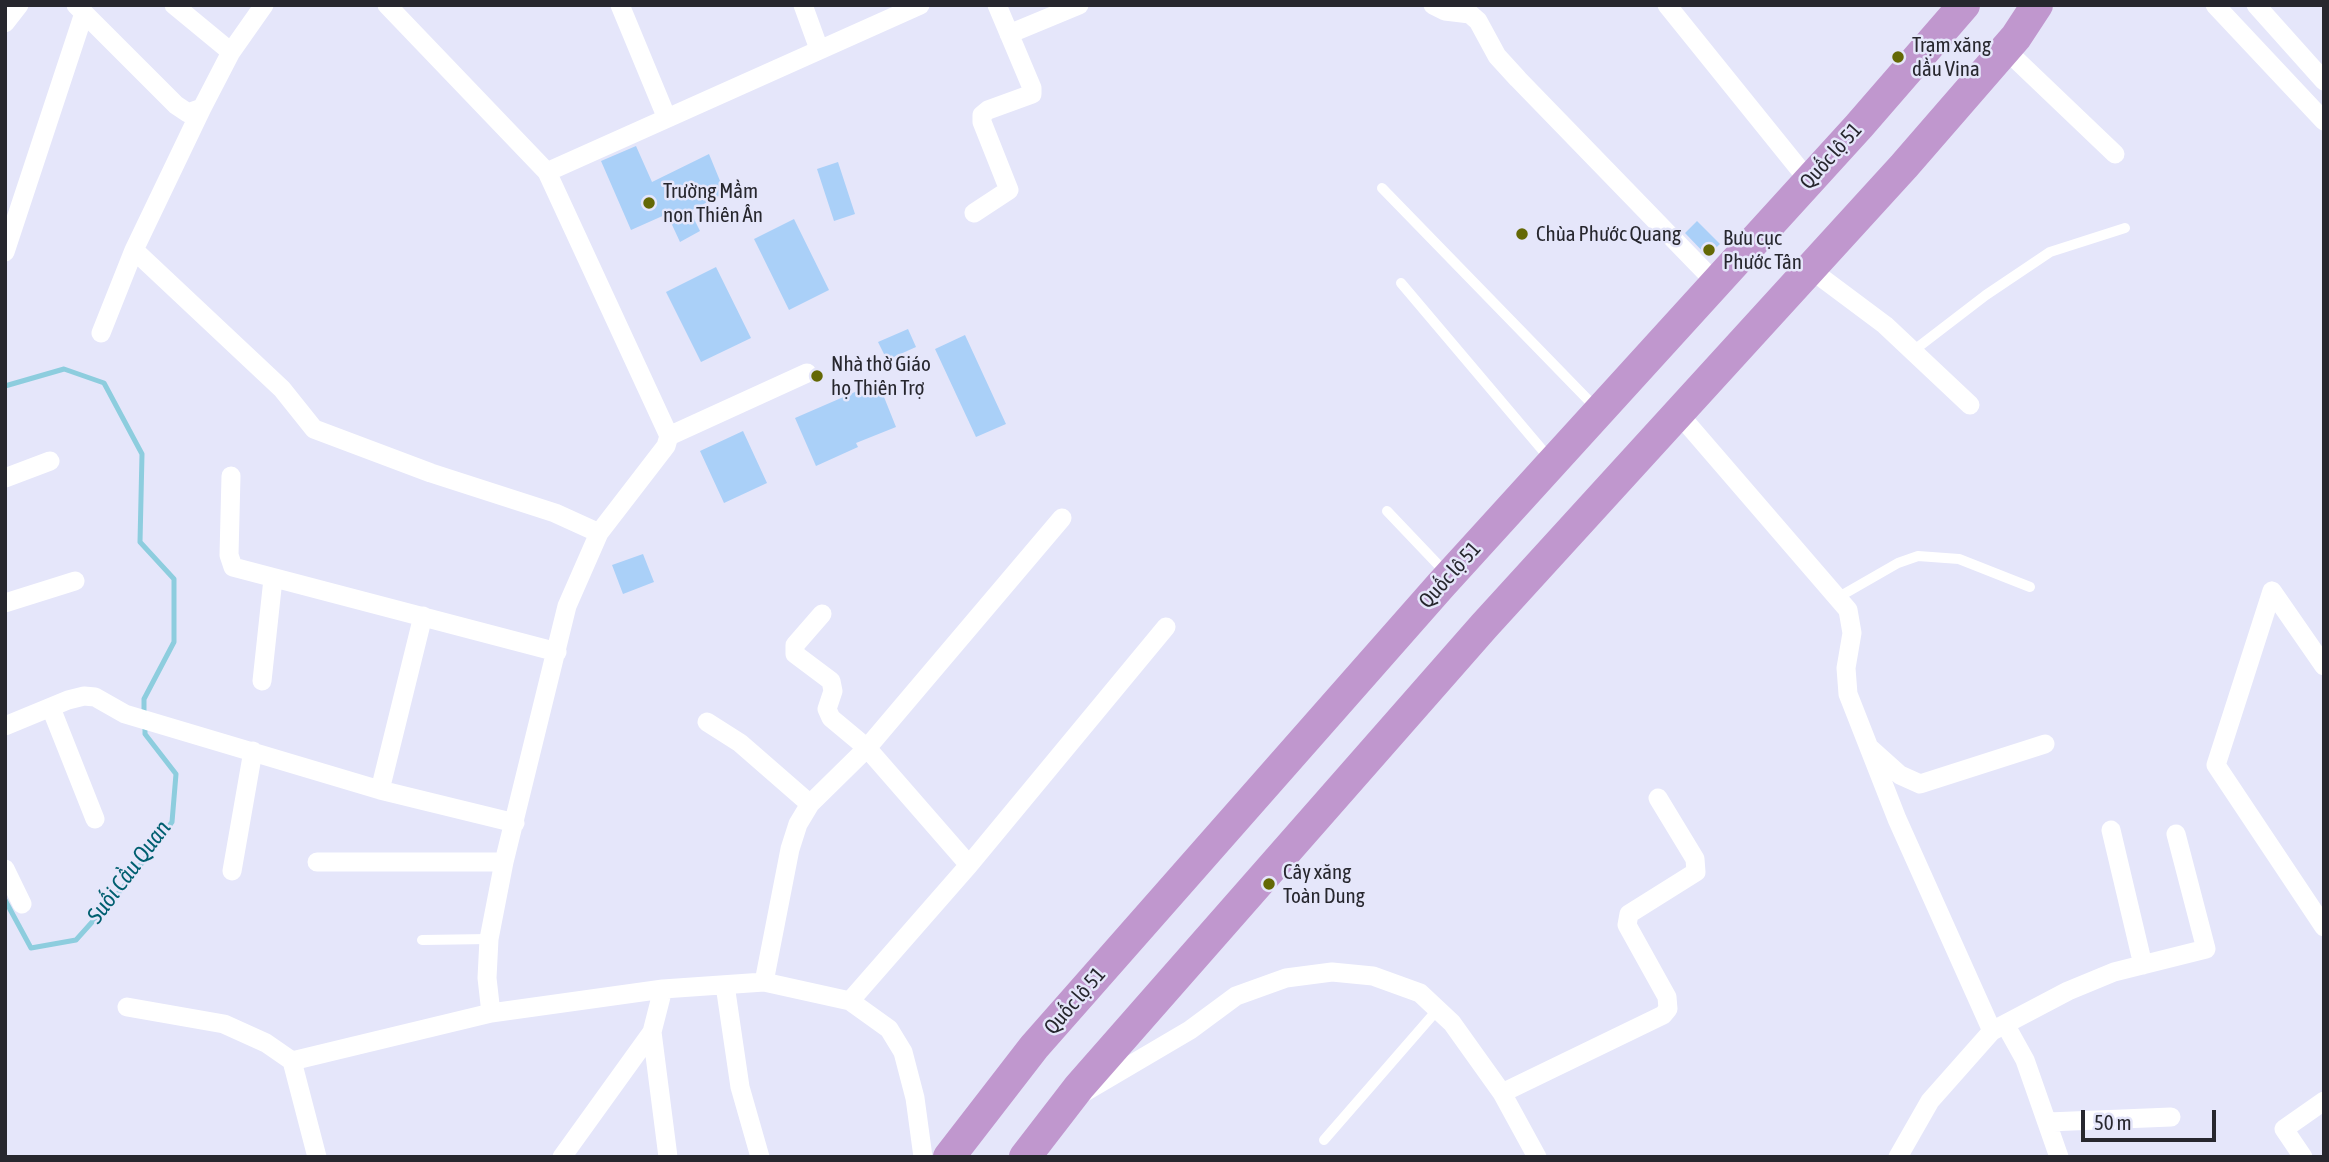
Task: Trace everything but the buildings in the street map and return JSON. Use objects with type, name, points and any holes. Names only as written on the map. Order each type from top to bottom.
[{"type":"highway","name":"Quốc lộ 51","points":[[948,1157],[1034,1047],[1448,576],[1809,181],[1964,5]]},
{"type":"highway","points":[[1025,1157],[1070,1099],[1484,626],[1810,269],[2005,49],[2037,5]]},
{"type":"street","points":[[5,23],[19,5]]},
{"type":"street","points":[[174,5],[231,52]]},
{"type":"street","points":[[101,333],[134,250],[202,108],[231,52],[264,5]]},
{"type":"street","points":[[387,5],[547,172],[669,436],[666,446],[599,533],[567,607],[504,862],[489,939],[487,978],[491,1013]]},
{"type":"street","points":[[620,5],[666,116]]},
{"type":"street","points":[[803,5],[819,49]]},
{"type":"street","points":[[547,172],[666,116],[920,5]]},
{"type":"street","points":[[974,213],[1009,190],[982,115],[988,110],[1032,94],[1032,88],[997,5]]},
{"type":"street","points":[[1009,34],[1079,5]]},
{"type":"street","points":[[1433,5],[1445,11],[1470,14],[1478,22],[1497,56],[1716,283]]},
{"type":"street","points":[[1667,5],[1809,181]]},
{"type":"street","points":[[2215,5],[2320,109]]},
{"type":"street","points":[[2256,5],[2324,81]]},
{"type":"street","points":[[5,252],[80,9],[176,105],[188,113],[202,108]]},
{"type":"street","points":[[2005,49],[2115,154]]},
{"type":"street","points":[[134,250],[282,389],[314,429],[431,473],[555,513],[599,533]]},
{"type":"street","points":[[1810,269],[1885,325],[1970,405]]},
{"type":"street","points":[[669,436],[807,373]]},
{"type":"street","points":[[1678,413],[1838,598],[1852,620],[1846,684],[1867,746],[1998,1027],[2025,1060],[2059,1157]]},
{"type":"street","points":[[5,478],[50,461]]},
{"type":"street","points":[[231,476],[229,555],[233,567],[557,652]]},
{"type":"street","points":[[764,982],[790,849],[798,824],[810,804],[866,748],[1062,518]]},
{"type":"street","points":[[262,681],[273,579]]},
{"type":"street","points":[[5,603],[75,581]]},
{"type":"street","points":[[2324,666],[2272,591],[2216,765],[2324,927]]},
{"type":"street","points":[[822,614],[795,645],[795,654],[831,681],[833,691],[827,709],[831,718],[866,748],[970,865]]},
{"type":"street","points":[[380,790],[424,616]]},
{"type":"street","points":[[850,1001],[970,865],[1166,627]]},
{"type":"street","points":[[5,726],[84,696],[95,697],[125,714],[380,790],[515,822]]},
{"type":"street","points":[[51,708],[95,819]]},
{"type":"street","points":[[707,722],[740,743],[810,804]]},
{"type":"street","points":[[1867,746],[1900,775],[1920,784],[2045,744]]},
{"type":"street","points":[[232,871],[253,751]]},
{"type":"street","points":[[1502,1093],[1663,1015],[1668,1009],[1667,997],[1627,925],[1629,915],[1634,910],[1696,872],[1695,859],[1658,798]]},
{"type":"street","points":[[2110,830],[2143,965]]},
{"type":"street","points":[[1898,1157],[1930,1101],[1998,1027],[2068,991],[2114,972],[2206,949],[2176,834]]},
{"type":"street","points":[[317,862],[504,862]]},
{"type":"street","points":[[5,869],[22,904]]},
{"type":"street","points":[[1070,1099],[1189,1030],[1236,996],[1286,978],[1332,972],[1373,976],[1420,993],[1452,1023],[1502,1093],[1537,1157]]},
{"type":"street","points":[[292,1061],[491,1013],[663,989],[764,982],[850,1001],[889,1030],[903,1052],[915,1098],[923,1157]]},
{"type":"street","points":[[725,985],[735,1062],[761,1157]]},
{"type":"street","points":[[562,1157],[652,1032],[663,989]]},
{"type":"street","points":[[127,1007],[224,1024],[266,1043],[292,1061],[317,1157]]},
{"type":"street","points":[[652,1032],[668,1157]]},
{"type":"street","points":[[2303,1157],[2284,1129],[2324,1101]]},
{"type":"street","points":[[2048,1122],[2171,1117]]},
{"type":"lane","points":[[1382,188],[1599,411]]},
{"type":"lane","points":[[1913,351],[2050,252],[2080,240],[2125,228]]},
{"type":"lane","points":[[1401,283],[1552,462]]},
{"type":"lane","points":[[1387,511],[1448,576]]},
{"type":"lane","points":[[1838,598],[1898,563],[1918,556],[1959,559],[2030,587]]},
{"type":"lane","points":[[422,940],[489,939]]},
{"type":"lane","points":[[1324,1140],[1438,1009]]},
{"type":"waterway","name":"Suối Cầu Quan","points":[[5,386],[64,369],[104,383],[142,454],[140,542],[174,579],[174,642],[144,699],[144,715]]},
{"type":"waterway","name":"Suối Cầu Quan","points":[[5,900],[31,948],[76,940],[128,882],[172,822],[176,774],[145,734],[145,725]]},
{"type":"place","name":"Trạm xăng dầu Vina","points":[[1898,57]]},
{"type":"place","name":"Trường Mầm non Thiên Ân","points":[[649,203]]},
{"type":"place","name":"Chùa Phước Quang","points":[[1522,234]]},
{"type":"place","name":"Bưu cục Phước Tân","points":[[1709,250]]},
{"type":"place","name":"Nhà thờ Giáo họ Thiên Trợ","points":[[817,376]]},
{"type":"place","name":"Cây xăng Toàn Dung","points":[[1269,884]]}]
